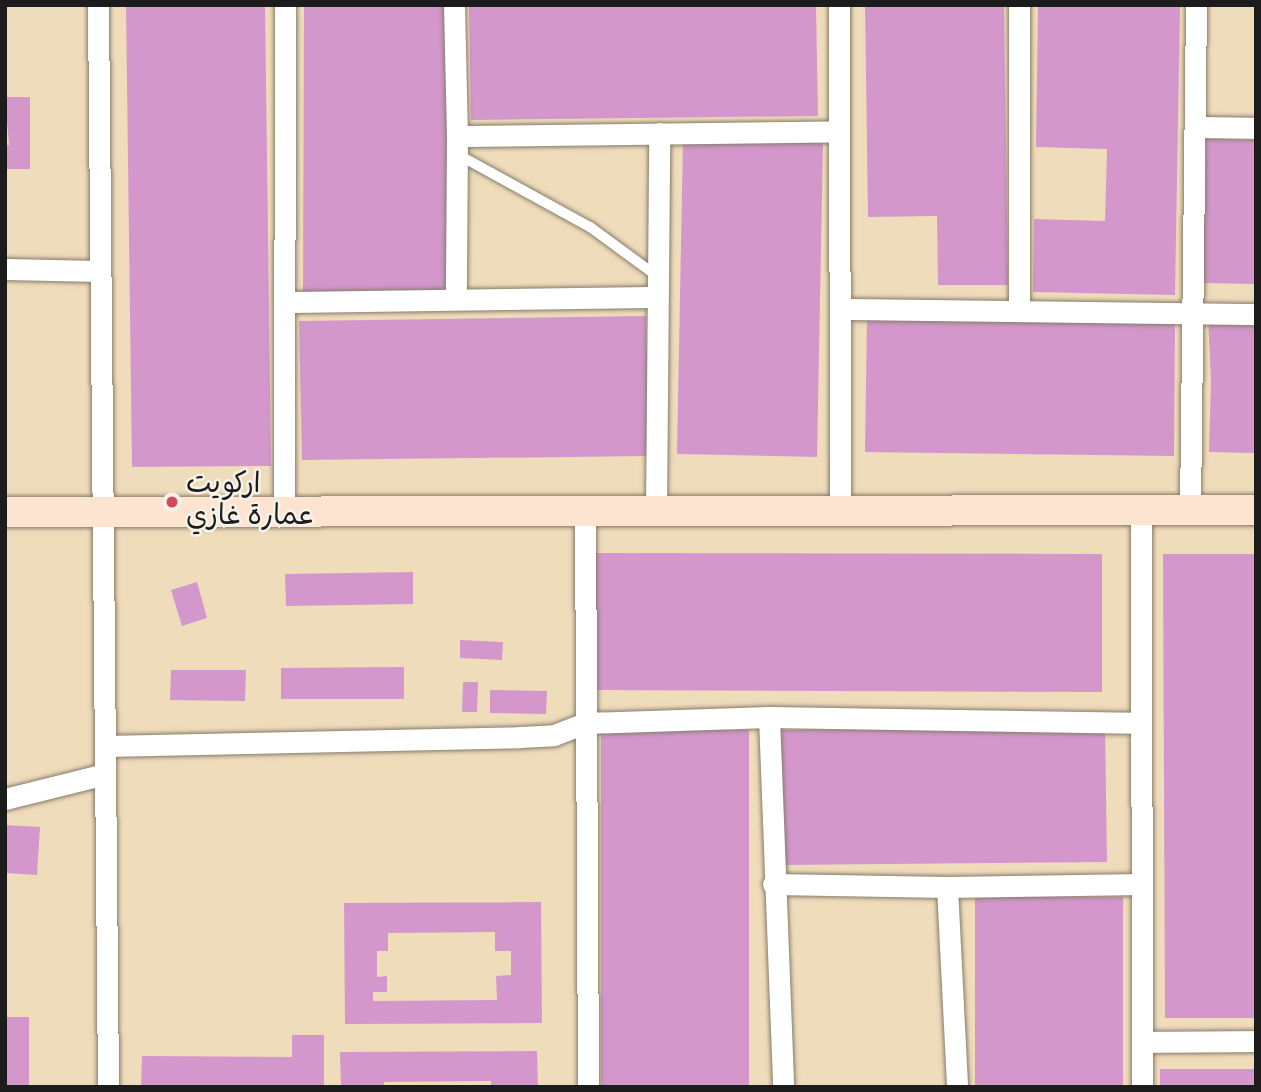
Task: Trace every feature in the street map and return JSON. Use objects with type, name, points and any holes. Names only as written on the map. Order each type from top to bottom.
[{"type":"street","points":[[97,5],[108,1087]]},
{"type":"street","points":[[284,512],[285,5]]},
{"type":"street","points":[[454,5],[456,299]]},
{"type":"street","points":[[839,5],[840,509]]},
{"type":"street","points":[[1018,310],[1019,5]]},
{"type":"street","points":[[1190,509],[1196,5]]},
{"type":"street","points":[[1195,127],[1256,128]]},
{"type":"street","points":[[457,145],[659,133],[839,131]]},
{"type":"street","points":[[656,511],[659,133]]},
{"type":"street","points":[[5,269],[100,271]]},
{"type":"street","points":[[284,302],[456,299],[658,287]]},
{"type":"street","points":[[840,309],[1256,314]]},
{"type":"street","points":[[1141,510],[1142,1087]]},
{"type":"street","points":[[5,512],[1256,510]]},
{"type":"street","points":[[584,512],[588,1087]]},
{"type":"street","points":[[104,746],[520,737],[554,735],[586,723],[769,717],[1140,723]]},
{"type":"street","points":[[769,717],[773,884],[783,1087]]},
{"type":"street","points":[[5,799],[105,774]]},
{"type":"street","points":[[773,884],[947,887],[1142,884]]},
{"type":"street","points":[[947,887],[957,1087]]},
{"type":"street","points":[[1143,1042],[1256,1041]]},
{"type":"lane","points":[[457,145],[590,227],[658,287]]},
{"type":"building","points":[[126,5],[265,5],[271,466],[132,467]]},
{"type":"building","points":[[304,5],[447,5],[447,293],[303,292]]},
{"type":"building","points":[[469,5],[816,5],[818,116],[471,120]]},
{"type":"building","points":[[865,5],[1004,5],[1008,285],[938,285],[937,216],[868,217]]},
{"type":"building","points":[[1038,5],[1180,5],[1175,295],[1033,292],[1034,219],[1105,221],[1107,149],[1036,147]]},
{"type":"building","points":[[5,97],[30,97],[30,169],[5,169],[5,145],[9,145]]},
{"type":"building","points":[[1206,139],[1256,140],[1256,284],[1203,283]]},
{"type":"building","points":[[683,140],[823,143],[817,457],[677,454]]},
{"type":"building","points":[[646,316],[649,456],[302,460],[299,321]]},
{"type":"building","points":[[867,316],[1175,320],[1174,456],[865,452]]},
{"type":"building","points":[[1208,316],[1256,316],[1256,453],[1209,452],[1211,379]]},
{"type":"building","points":[[594,553],[1102,554],[1102,692],[594,690]]},
{"type":"building","points":[[1163,554],[1256,554],[1256,1018],[1165,1018]]},
{"type":"building","points":[[413,572],[413,604],[286,606],[285,574]]},
{"type":"building","points":[[197,582],[207,618],[182,626],[171,590]]},
{"type":"building","points":[[460,640],[503,642],[502,660],[460,658]]},
{"type":"building","points":[[404,667],[404,699],[281,699],[281,668]]},
{"type":"building","points":[[171,670],[246,670],[245,701],[170,700]]},
{"type":"building","points":[[463,682],[478,682],[477,712],[462,712]]},
{"type":"building","points":[[490,690],[547,691],[546,714],[490,713]]},
{"type":"building","points":[[1105,727],[1107,862],[782,865],[780,730]]},
{"type":"building","points":[[601,730],[749,730],[749,1087],[601,1087]]},
{"type":"building","points":[[5,825],[40,827],[37,875],[5,873]]},
{"type":"building","points":[[975,896],[1123,897],[1123,1087],[975,1087]]},
{"type":"building","points":[[541,902],[542,1023],[345,1024],[344,903]],"holes":[[[495,932],[495,951],[511,951],[511,975],[496,976],[497,1000],[373,1001],[373,992],[387,992],[387,976],[377,977],[377,951],[388,951],[388,933]]]},
{"type":"building","points":[[5,1017],[29,1017],[29,1087],[5,1087]]},
{"type":"building","points":[[292,1035],[324,1035],[324,1087],[141,1087],[142,1056],[292,1057]]},
{"type":"building","points":[[537,1051],[538,1087],[491,1087],[491,1081],[384,1082],[384,1087],[341,1087],[340,1052]]},
{"type":"building","points":[[1160,1069],[1256,1069],[1256,1087],[1160,1087]]},
{"type":"place","name":"اركويت عمارة غازي","points":[[172,502]]}]
